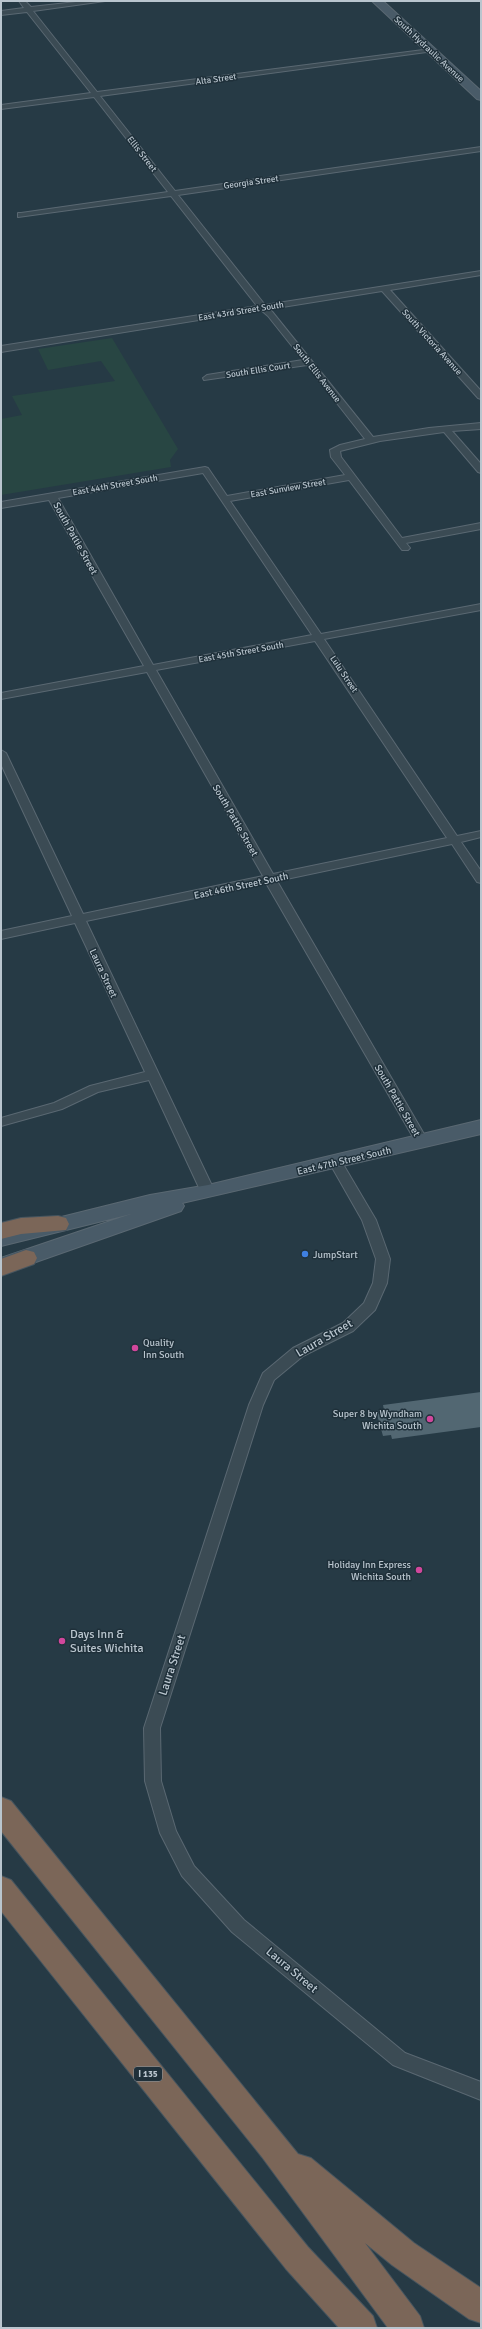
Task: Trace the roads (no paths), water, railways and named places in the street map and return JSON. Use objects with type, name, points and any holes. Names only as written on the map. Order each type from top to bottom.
[{"type":"highway","points":[[1,1231],[21,1226],[58,1224]]},
{"type":"highway","points":[[1,1266],[26,1258]]},
{"type":"highway","points":[[1,1810],[273,2146],[408,2328]]},
{"type":"highway","name":"I 135","points":[[1,1889],[298,2258]]},
{"type":"highway","points":[[273,2146],[403,2254],[481,2307]]},
{"type":"highway","points":[[298,2258],[344,2328]]},
{"type":"highway","points":[[298,2258],[361,2328]]},
{"type":"main road","name":"South Hydraulic Avenue","points":[[377,1],[481,98]]},
{"type":"main road","name":"East 47th Street South","points":[[1,1240],[58,1224],[150,1202],[208,1192],[481,1127]]},
{"type":"main road","name":"East 47th Street South","points":[[26,1258],[146,1217],[208,1192]]},
{"type":"street","name":"Ellis Street","points":[[22,1],[262,307]]},
{"type":"street","points":[[1,14],[102,1]]},
{"type":"street","name":"Alta Street","points":[[1,107],[431,51]]},
{"type":"street","name":"Georgia Street","points":[[21,215],[481,149]]},
{"type":"street","name":"East 43rd Street South","points":[[1,349],[481,273]]},
{"type":"street","name":"South Victoria Avenue","points":[[384,288],[481,396]]},
{"type":"street","name":"South Ellis Avenue","points":[[262,307],[271,314],[371,441]]},
{"type":"street","name":"South Ellis Court","points":[[207,378],[309,362]]},
{"type":"street","points":[[481,426],[446,429],[371,441],[338,447],[335,450],[336,456],[402,544],[481,526]]},
{"type":"street","points":[[446,429],[481,470]]},
{"type":"street","name":"East 44th Street South","points":[[1,505],[205,470]]},
{"type":"street","name":"Lulu Street","points":[[205,470],[481,879]]},
{"type":"street","name":"East Sunview Street","points":[[225,499],[351,477]]},
{"type":"street","name":"South Pattie Street","points":[[52,496],[269,879],[422,1141]]},
{"type":"street","name":"East 45th Street South","points":[[1,696],[481,607]]},
{"type":"street","name":"Laura Street","points":[[1,753],[208,1192]]},
{"type":"street","name":"East 46th Street South","points":[[1,935],[481,834]]},
{"type":"street","points":[[1,1122],[58,1106],[94,1089],[152,1075]]},
{"type":"street","name":"Laura Street","points":[[335,1162],[369,1220],[383,1259],[380,1283],[370,1306],[348,1327],[298,1352],[268,1377],[256,1404],[152,1728],[153,1781],[168,1833],[188,1871],[238,1926],[399,2059],[481,2091]]},
{"type":"place","name":"JumpStart","points":[[305,1254]]},
{"type":"place","name":"Quality Inn South","points":[[135,1348]]},
{"type":"place","name":"Super 8 by Wyndham Wichita South","points":[[430,1419]]},
{"type":"place","name":"Holiday Inn Express Wichita South","points":[[419,1570]]},
{"type":"place","name":"Days Inn & Suites Wichita","points":[[62,1641]]}]
